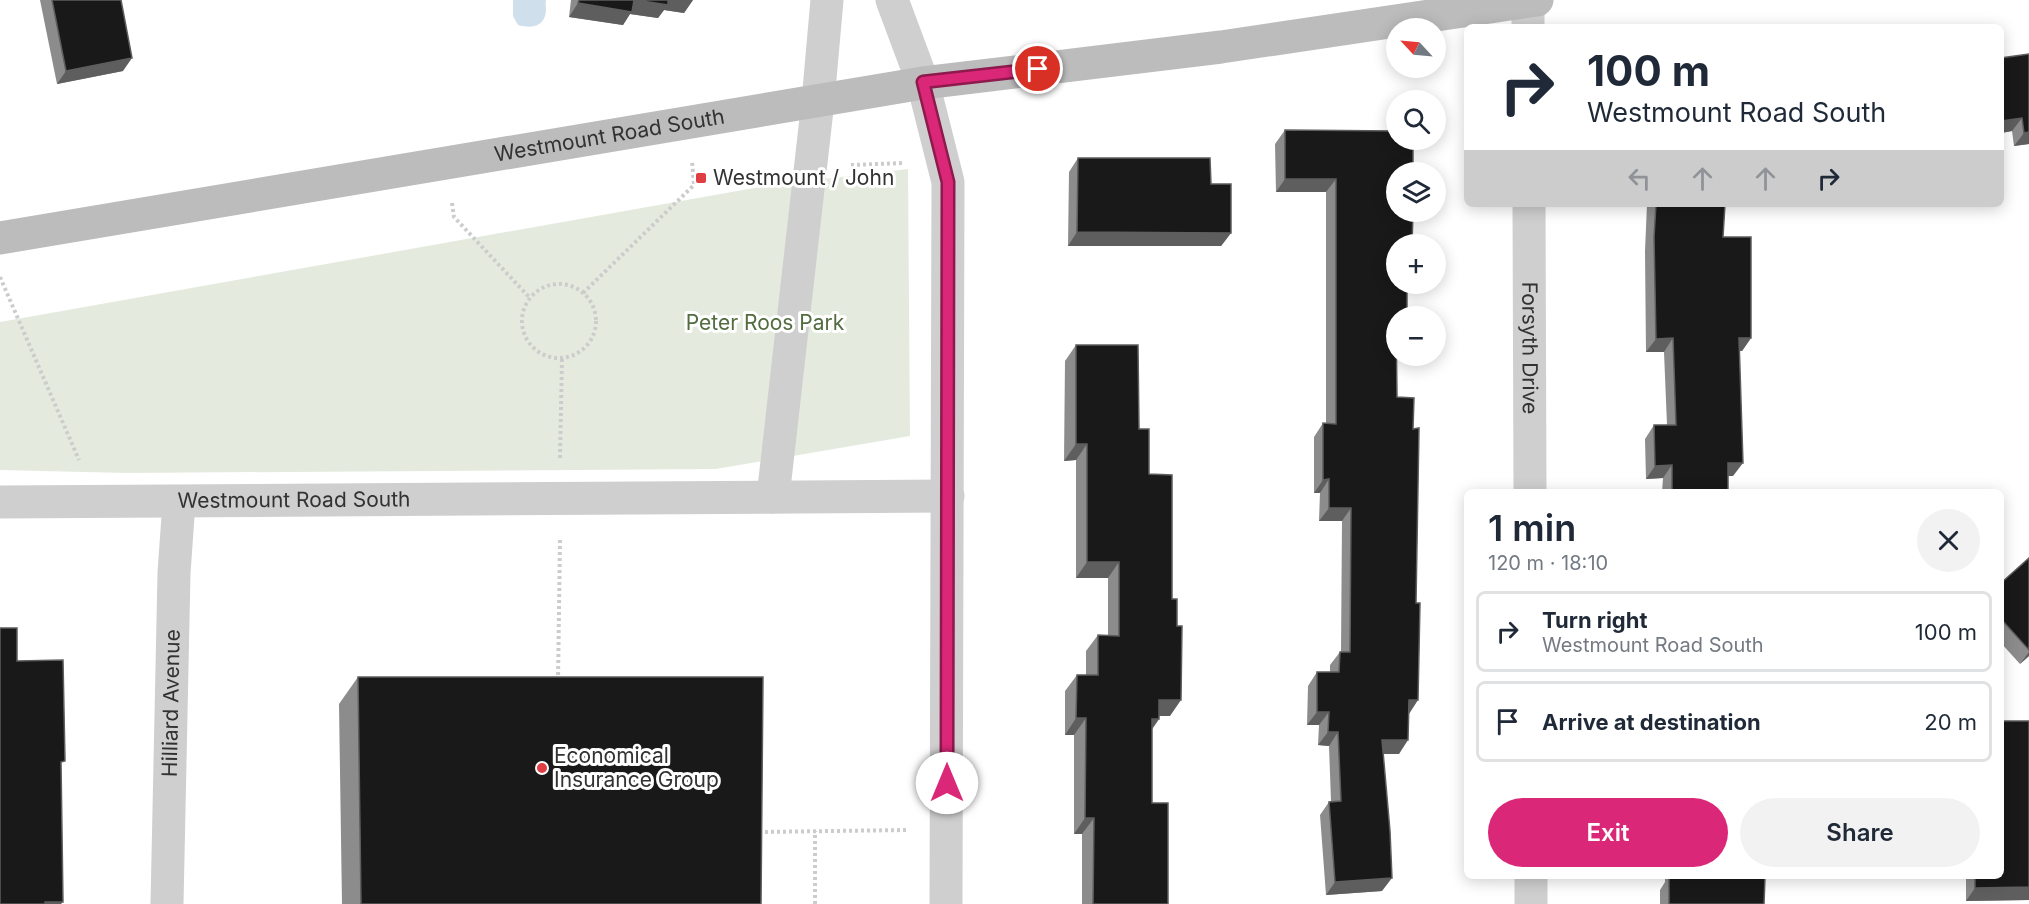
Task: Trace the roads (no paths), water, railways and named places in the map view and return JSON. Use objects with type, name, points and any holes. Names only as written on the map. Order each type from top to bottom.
[{"type":"main road","name":"Westmount Road South","points":[[0,238],[923,82],[1531,9]]},
{"type":"street","points":[[773,497],[818,101],[827,0]]},
{"type":"street","points":[[892,0],[923,82],[948,182],[946,904]]},
{"type":"street","name":"Forsyth Drive","points":[[1529,207],[1530,489]]},
{"type":"street","name":"Westmount Road South","points":[[0,502],[948,496]]},
{"type":"street","name":"Hilliard Avenue","points":[[167,904],[174,573],[179,502]]},
{"type":"street","points":[[1531,879],[1531,904]]},
{"type":"water","points":[[513,0],[546,0],[546,14],[541,23],[526,27],[518,25],[513,16]]},
{"type":"place","name":"Westmount / John","points":[[701,178]]},
{"type":"place","name":"Economical Insurance Group","points":[[542,768]]},
{"type":"park label","name":"Peter Roos Park","points":[[765,323]]}]
